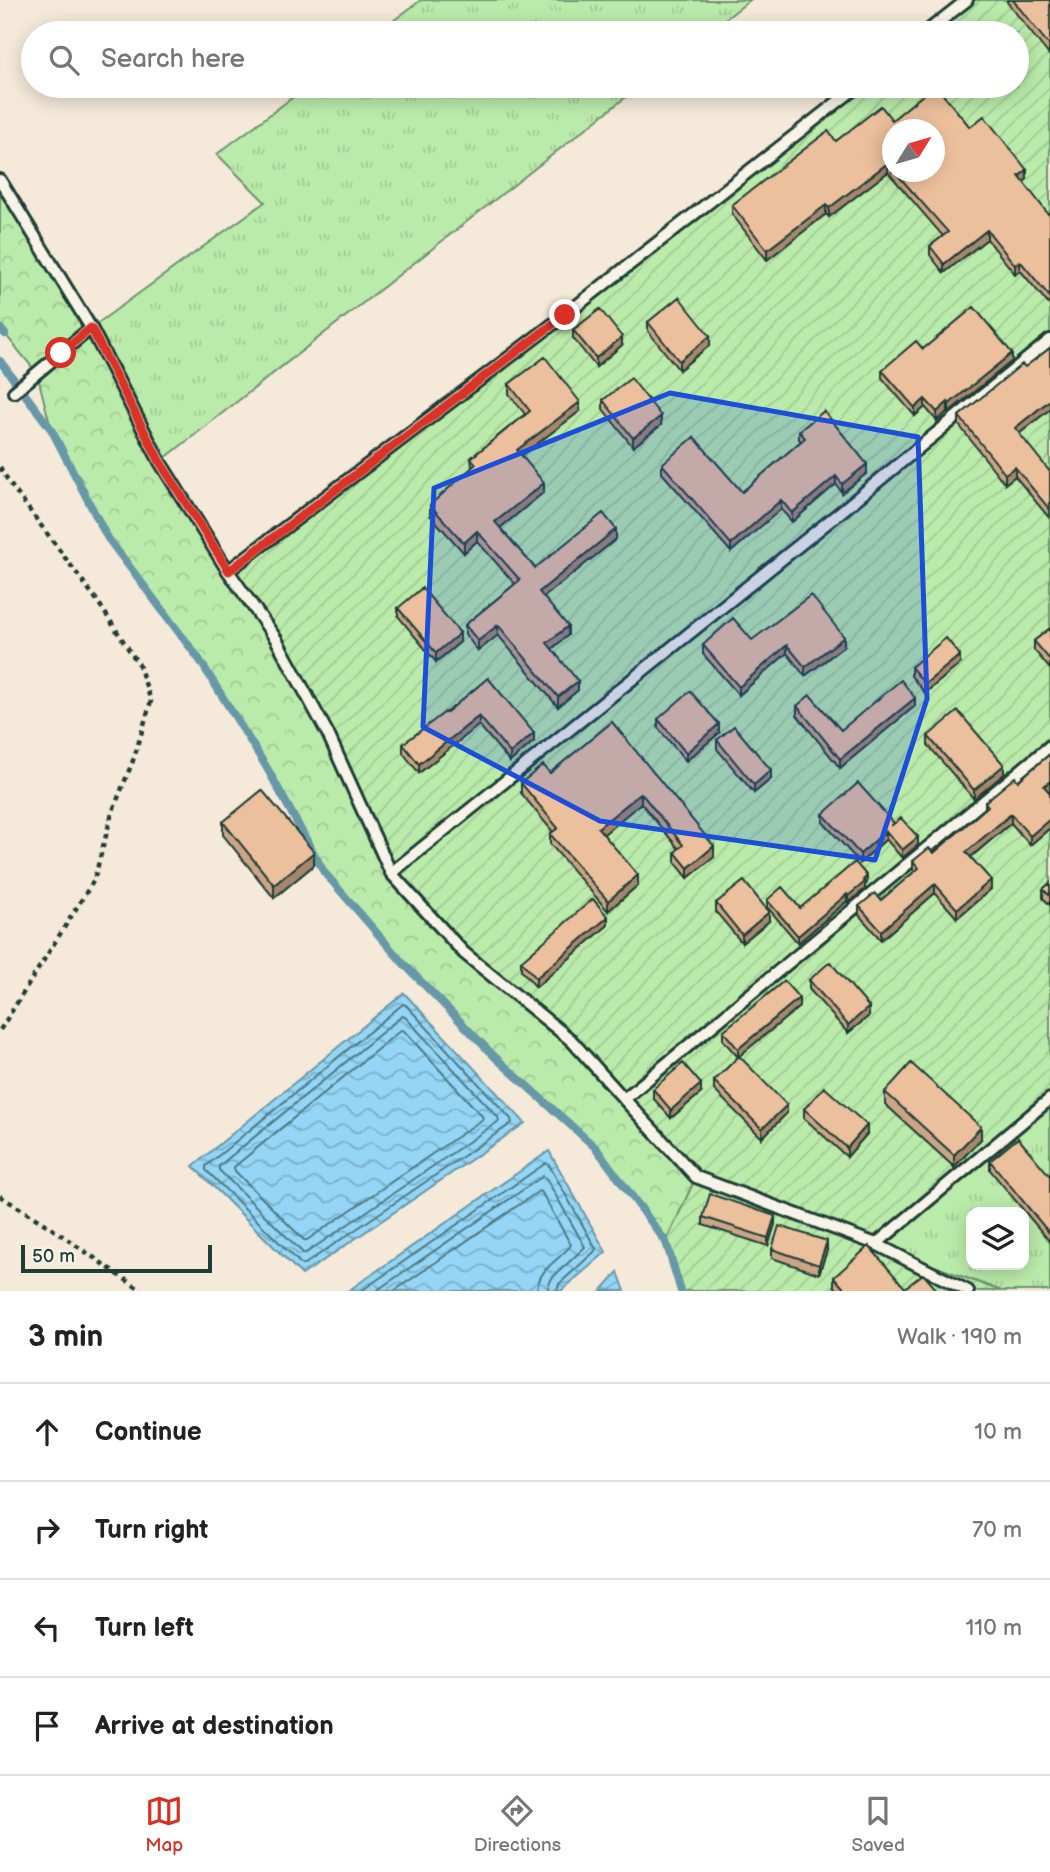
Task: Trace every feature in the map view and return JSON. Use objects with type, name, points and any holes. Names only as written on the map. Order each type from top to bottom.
[{"type":"lane","points":[[940,21],[967,0]]},
{"type":"lane","points":[[229,571],[565,315],[843,98]]},
{"type":"lane","points":[[0,180],[91,328],[160,462],[276,639],[328,734],[391,873],[464,953],[571,1040],[696,1177],[876,1244],[968,1291]]},
{"type":"lane","points":[[14,392],[91,328]]},
{"type":"lane","points":[[391,873],[1050,340]]},
{"type":"lane","points":[[624,1099],[1050,746]]},
{"type":"lane","points":[[876,1244],[1050,1099]]},
{"type":"path","points":[[0,467],[96,599],[139,665],[151,701],[134,758],[112,813],[94,880],[0,1030]]},
{"type":"path","points":[[0,1196],[142,1291]]},
{"type":"highlighted area","points":[[670,393],[918,437],[927,699],[875,860],[600,821],[423,727],[434,488]]},
{"type":"green space","points":[[421,0],[750,0],[723,21],[393,21]]},
{"type":"green space","points":[[967,0],[1050,0],[1050,1099],[877,1245],[1001,1291],[681,1291],[666,1242],[696,1177],[571,1040],[464,953],[391,873],[328,734],[228,571],[842,98],[1029,98],[1029,21],[940,21]]},
{"type":"green space","points":[[292,98],[625,98],[160,462],[91,328],[265,202],[217,154]]},
{"type":"green space","points":[[0,180],[91,328],[160,462],[228,571],[571,1040],[696,1177],[666,1242],[596,1148],[496,1058],[403,963],[324,872],[267,768],[199,659],[107,537],[51,429],[37,373],[0,328]]},
{"type":"green space","points":[[1050,1099],[1050,1291],[1001,1291],[876,1244]]},
{"type":"water","points":[[404,993],[525,1123],[302,1275],[193,1166]]},
{"type":"water","points":[[549,1151],[606,1252],[561,1291],[348,1291]]},
{"type":"water","points":[[618,1272],[625,1291],[601,1291]]},
{"type":"building","points":[[1013,0],[1050,0],[1049,45]]},
{"type":"building","points":[[919,98],[946,98],[970,127],[984,116],[1027,170],[1019,176],[1050,214],[1050,297],[1020,261],[1015,265],[987,230],[944,264],[930,246],[948,232],[904,182],[945,182],[945,119],[893,119]]},
{"type":"building","points":[[881,106],[891,119],[882,119],[882,168],[829,208],[826,205],[767,250],[732,205],[828,131],[836,141]]},
{"type":"building","points":[[679,297],[710,336],[679,361],[648,322]]},
{"type":"building","points":[[974,307],[1012,353],[937,412],[925,399],[915,408],[882,370],[916,341],[923,349]]},
{"type":"building","points":[[600,309],[622,337],[596,358],[573,330]]},
{"type":"building","points":[[1050,348],[1050,400],[1015,428],[1050,472],[1050,510],[1015,467],[1005,474],[959,416],[1022,364],[1025,367]]},
{"type":"building","points":[[545,357],[580,402],[517,450],[544,483],[495,522],[535,568],[603,513],[616,529],[539,592],[568,626],[547,643],[578,681],[558,697],[498,625],[478,641],[465,625],[520,580],[477,531],[464,543],[430,505],[476,464],[471,458],[530,411],[509,384]]},
{"type":"building","points":[[631,378],[661,416],[633,438],[603,400]]},
{"type":"building","points":[[824,411],[867,464],[842,484],[836,476],[792,513],[781,500],[731,544],[662,464],[694,437],[742,492],[805,438],[799,431]]},
{"type":"building","points":[[422,588],[460,633],[436,653],[398,608]]},
{"type":"building","points":[[811,595],[844,637],[805,667],[787,645],[739,687],[703,645],[733,618],[752,640]]},
{"type":"building","points":[[1050,628],[1050,660],[1034,641]]},
{"type":"building","points":[[946,638],[960,655],[925,684],[911,667]]},
{"type":"building","points":[[488,678],[534,733],[510,753],[479,716],[419,764],[403,744]]},
{"type":"building","points":[[901,680],[915,698],[840,759],[797,706],[810,695],[841,730]]},
{"type":"building","points":[[690,691],[719,724],[686,753],[658,719]]},
{"type":"building","points":[[958,711],[1004,765],[974,790],[928,736]]},
{"type":"building","points":[[612,722],[714,846],[688,868],[675,852],[683,845],[641,793],[598,828],[638,875],[608,901],[550,834],[558,828],[521,783],[543,765],[550,773]]},
{"type":"building","points":[[734,726],[771,770],[754,785],[717,740]]},
{"type":"building","points":[[1050,754],[1050,781],[1044,786],[1050,793],[1050,819],[1030,836],[1011,814],[966,852],[991,880],[957,909],[935,884],[881,931],[859,906],[875,893],[881,900],[919,868],[913,861],[929,848],[934,853],[988,806],[985,802],[1015,777],[1018,781]]},
{"type":"building","points":[[858,783],[894,823],[891,826],[901,818],[918,837],[902,850],[886,831],[860,854],[823,814]]},
{"type":"building","points":[[262,790],[314,852],[274,885],[223,822]]},
{"type":"building","points":[[855,862],[867,876],[863,880],[865,882],[798,936],[767,900],[782,887],[800,908]]},
{"type":"building","points":[[744,881],[769,912],[742,935],[716,903]]},
{"type":"building","points":[[1050,883],[1050,896],[1043,889]]},
{"type":"building","points":[[593,899],[608,917],[536,978],[521,961]]},
{"type":"building","points":[[830,962],[869,1007],[848,1025],[809,980]]},
{"type":"building","points":[[784,981],[799,998],[738,1049],[723,1031]]},
{"type":"building","points":[[739,1056],[787,1105],[762,1129],[714,1081]]},
{"type":"building","points":[[683,1063],[701,1084],[671,1110],[653,1089]]},
{"type":"building","points":[[911,1063],[981,1127],[954,1155],[885,1092]]},
{"type":"building","points":[[824,1087],[867,1125],[847,1148],[804,1109]]},
{"type":"building","points":[[1018,1138],[1050,1176],[1050,1234],[1029,1207],[990,1161]]},
{"type":"building","points":[[710,1194],[775,1216],[768,1238],[703,1217]]},
{"type":"building","points":[[779,1226],[827,1241],[819,1265],[772,1249]]},
{"type":"building","points":[[869,1246],[905,1288],[923,1274],[938,1291],[846,1291],[834,1277]]},
{"type":"waterway","points":[[0,328],[5,334]]},
{"type":"waterway","points":[[0,361],[51,429],[107,537],[199,659],[267,768],[324,872],[403,963],[496,1058],[596,1148],[666,1242],[681,1291]]},
{"type":"route","points":[[61,353],[91,328],[160,462],[229,571],[565,315]]}]
